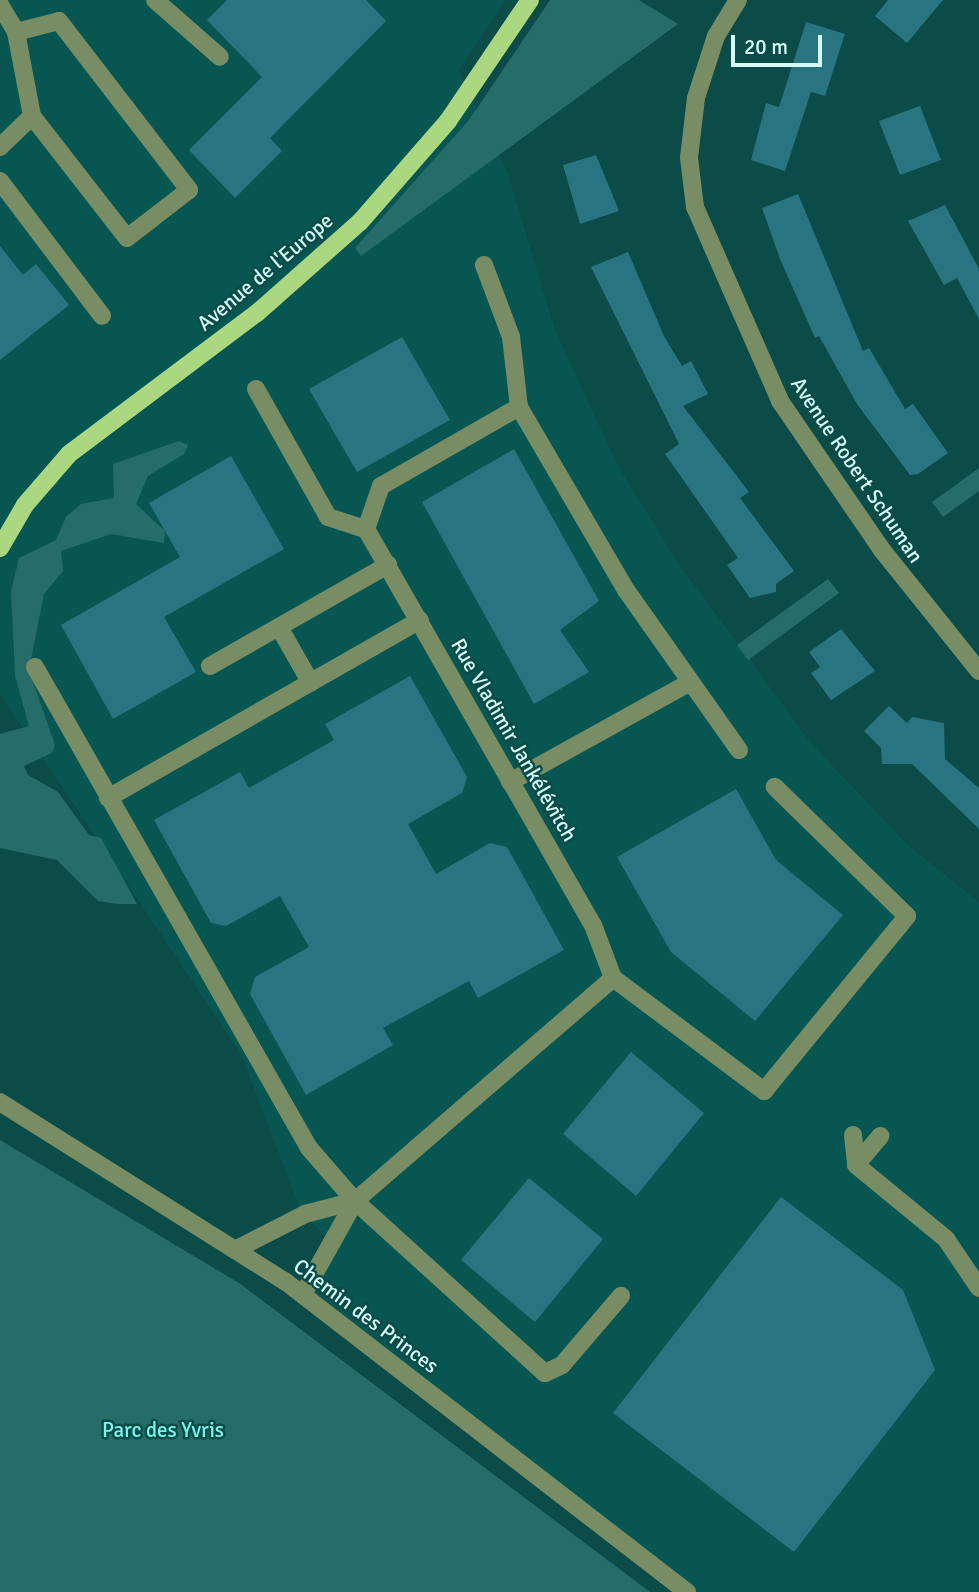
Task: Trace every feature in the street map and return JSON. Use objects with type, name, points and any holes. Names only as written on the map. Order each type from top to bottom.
[{"type":"main road","name":"Avenue de l'Europe","points":[[0,548],[25,505],[69,454],[257,313],[359,222],[448,121],[530,0]]},
{"type":"street","points":[[155,0],[220,57]]},
{"type":"street","name":"Avenue Robert Schuman","points":[[738,0],[716,36],[695,98],[689,158],[699,218],[780,401],[876,542],[979,671]]},
{"type":"street","points":[[0,5],[16,32],[32,116],[127,238],[189,190],[59,21],[16,32]]},
{"type":"street","points":[[0,145],[32,116]]},
{"type":"street","points":[[0,181],[102,316]]},
{"type":"street","points":[[484,265],[511,337],[519,407],[687,684],[739,750]]},
{"type":"street","points":[[256,389],[328,516],[366,528],[381,486],[519,407]]},
{"type":"street","name":"Rue Vladimir Jankélévitch","points":[[366,528],[593,925],[614,978]]},
{"type":"street","points":[[211,666],[388,565]]},
{"type":"street","points":[[108,798],[420,620]]},
{"type":"street","points":[[279,627],[311,682]]},
{"type":"street","points":[[35,667],[309,1148],[355,1201],[545,1373],[562,1365],[621,1296]]},
{"type":"street","points":[[510,782],[687,684]]},
{"type":"street","points":[[303,1294],[355,1201],[614,978],[764,1091],[907,916],[775,788]]},
{"type":"street","name":"Chemin des Princes","points":[[0,1102],[303,1294],[687,1592]]},
{"type":"street","points":[[853,1135],[856,1165],[946,1239],[979,1288]]},
{"type":"street","points":[[856,1165],[880,1136]]},
{"type":"street","points":[[235,1250],[305,1214],[355,1201]]},
{"type":"shaded area","points":[[0,0],[506,0],[459,70],[508,174],[555,330],[617,464],[676,560],[811,743],[908,845],[979,902],[979,1592],[687,1592],[303,1294],[330,1243],[300,1209],[241,1054],[0,694]]},
{"type":"green space","points":[[550,0],[639,0],[678,24],[361,256],[355,248],[469,120]]},
{"type":"green space","points":[[179,441],[188,445],[184,454],[148,476],[136,504],[165,531],[164,543],[111,534],[61,551],[63,571],[44,594],[29,670],[55,745],[52,753],[24,766],[28,775],[58,792],[89,835],[101,838],[137,904],[117,904],[98,901],[57,860],[0,848],[0,734],[29,726],[15,676],[11,591],[19,558],[56,540],[66,517],[81,504],[114,498],[113,464]]},
{"type":"green space","points":[[979,468],[979,491],[943,517],[932,502]]},
{"type":"green space","points":[[828,579],[839,593],[748,660],[737,645]]},
{"type":"green space","name":"Parc des Yvris","points":[[0,1140],[239,1283],[650,1592],[0,1592]]},
{"type":"building","points":[[227,0],[366,0],[386,21],[270,138],[282,151],[235,198],[189,150],[262,77],[207,20]]},
{"type":"building","points":[[888,0],[943,0],[907,43],[875,16]]},
{"type":"building","points":[[806,22],[845,34],[825,96],[811,92],[785,171],[751,160],[766,103],[779,107]]},
{"type":"building","points":[[920,106],[941,160],[900,175],[879,121]]},
{"type":"building","points":[[596,155],[619,211],[580,224],[563,165]]},
{"type":"building","points":[[798,194],[863,351],[869,348],[905,409],[913,404],[948,453],[918,474],[910,475],[857,404],[819,336],[815,338],[780,259],[762,208]]},
{"type":"building","points":[[945,205],[979,269],[979,319],[957,278],[944,285],[908,221]]},
{"type":"building","points":[[0,246],[23,275],[36,264],[69,305],[0,360]]},
{"type":"building","points":[[628,252],[664,336],[682,366],[691,361],[708,394],[683,406],[749,492],[740,498],[794,571],[776,584],[776,592],[750,598],[727,565],[738,558],[665,454],[679,444],[591,267]]},
{"type":"building","points":[[402,337],[450,420],[357,472],[309,389]]},
{"type":"building","points":[[514,449],[599,601],[560,630],[589,672],[534,704],[422,502]]},
{"type":"building","points":[[231,456],[284,549],[164,617],[196,672],[113,719],[61,625],[180,557],[149,503]]},
{"type":"building","points":[[841,629],[875,671],[831,700],[811,673],[820,667],[809,652]]},
{"type":"building","points":[[410,676],[467,777],[462,793],[408,824],[436,874],[490,843],[507,847],[564,950],[478,998],[469,981],[383,1028],[393,1045],[306,1095],[250,994],[255,977],[309,947],[280,896],[226,926],[211,923],[154,820],[240,772],[249,788],[334,740],[325,724]]},
{"type":"building","points":[[889,706],[907,723],[912,717],[944,723],[945,759],[979,788],[979,829],[912,764],[882,764],[881,748],[864,731]]},
{"type":"building","points":[[736,789],[776,860],[843,915],[755,1021],[671,952],[617,857]]},
{"type":"building","points":[[631,1052],[704,1113],[636,1196],[563,1134]]},
{"type":"building","points":[[529,1178],[603,1239],[535,1322],[461,1260]]},
{"type":"building","points":[[781,1197],[903,1290],[935,1370],[794,1552],[613,1413]]}]
